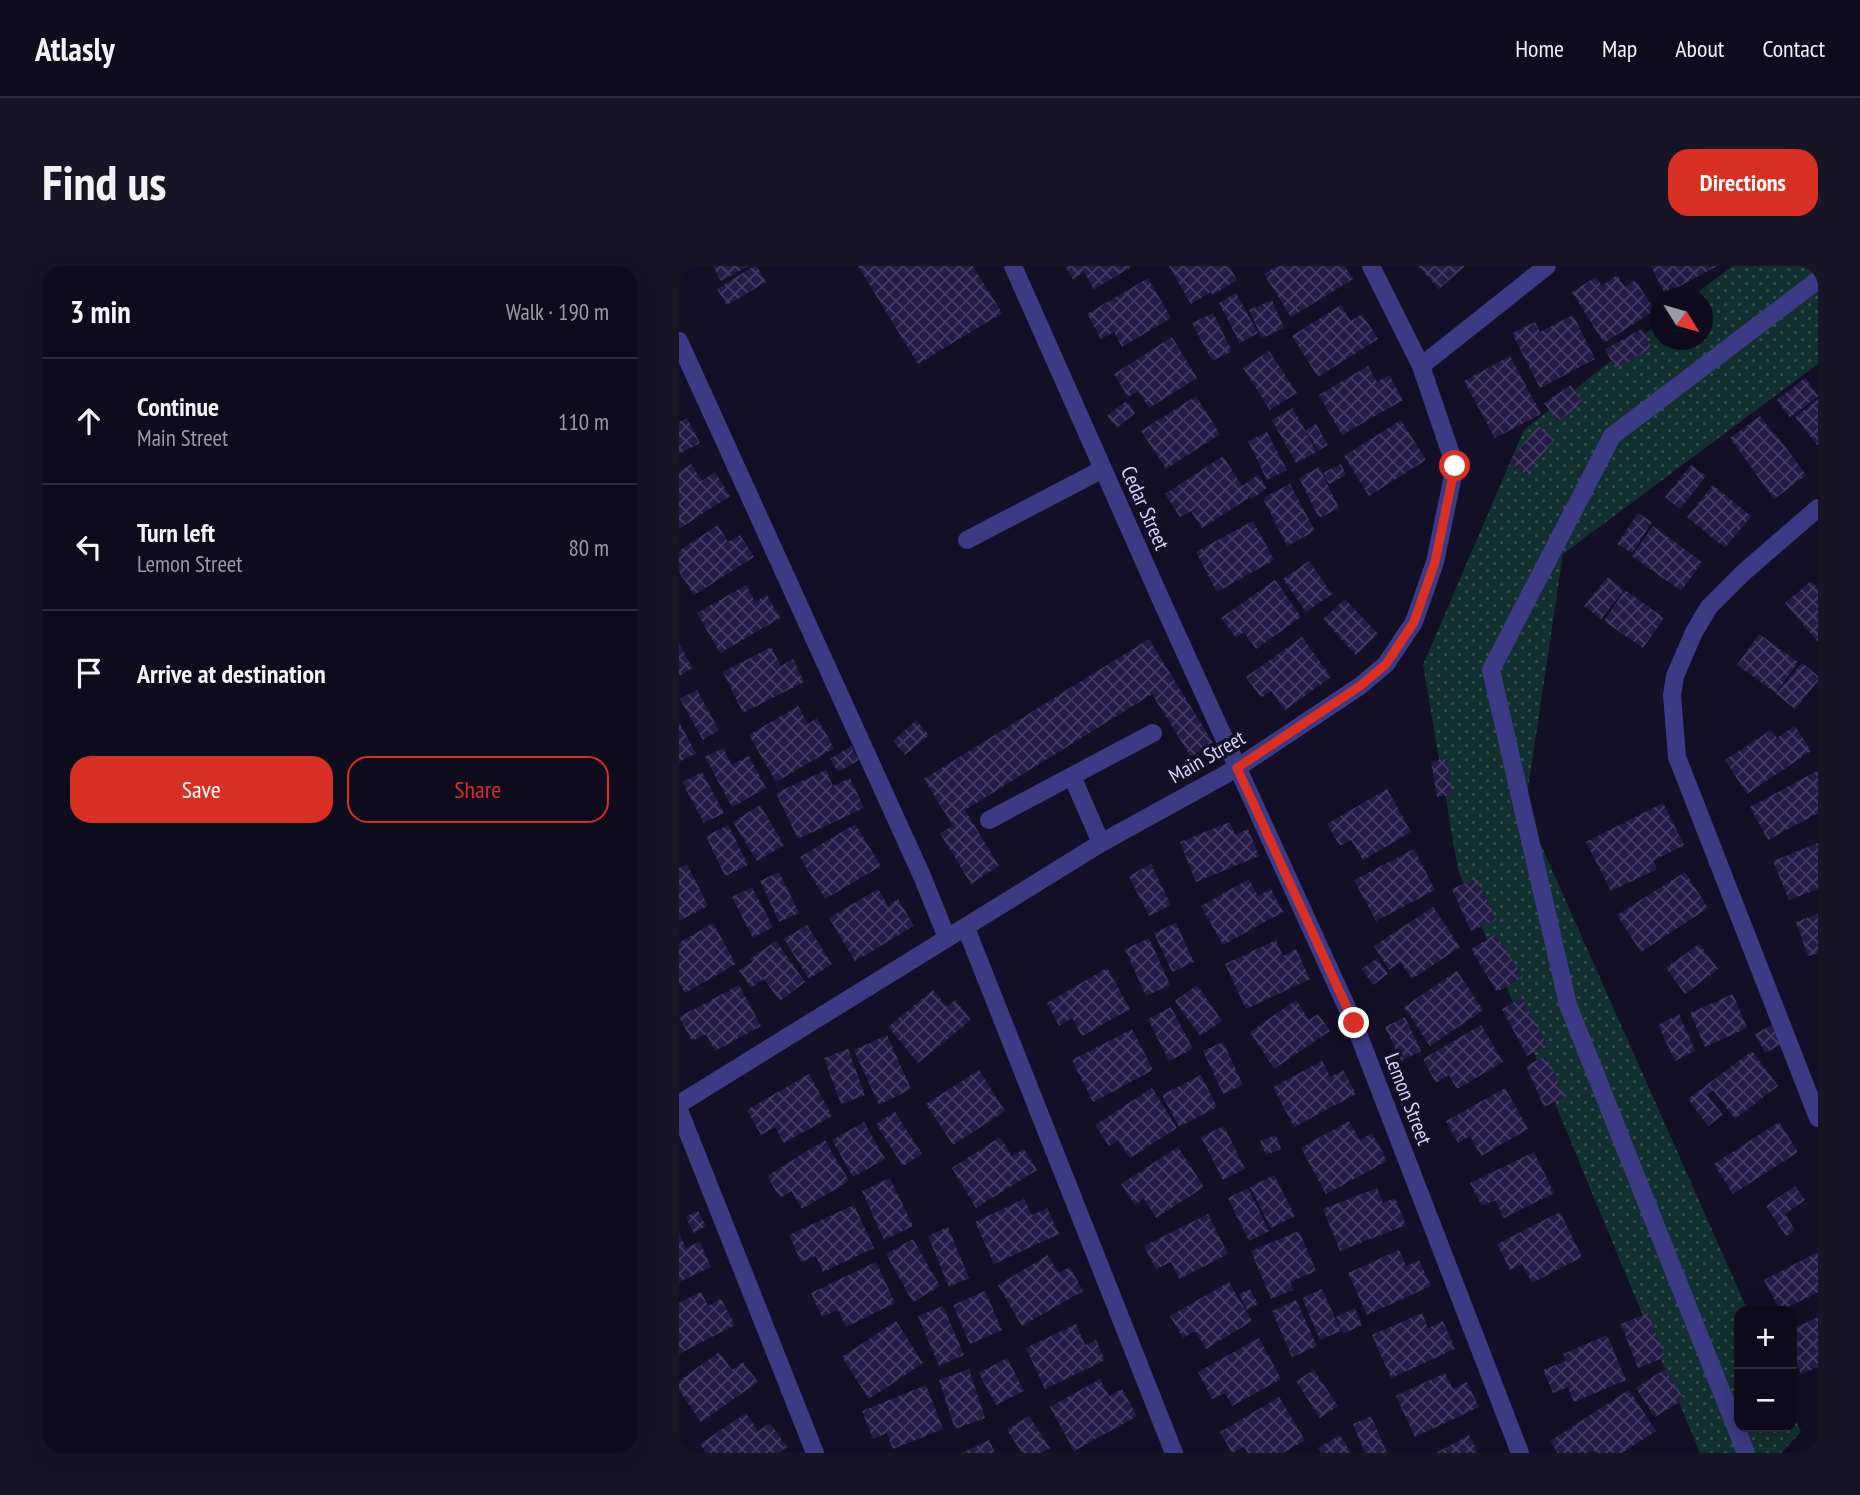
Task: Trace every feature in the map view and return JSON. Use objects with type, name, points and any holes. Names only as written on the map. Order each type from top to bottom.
[{"type":"street","name":"Cedar Street","points":[[1013,266],[1237,768]]},
{"type":"street","name":"Main Street","points":[[679,1104],[1101,843],[1237,768],[1360,686],[1386,664],[1414,622],[1435,562],[1455,466],[1421,366],[1371,266]]},
{"type":"street","points":[[1421,366],[1547,266]]},
{"type":"street","points":[[1746,1453],[1567,1005],[1491,670],[1612,436],[1818,279]]},
{"type":"street","points":[[679,341],[922,876],[947,938]]},
{"type":"street","points":[[967,540],[1103,469]]},
{"type":"street","points":[[1818,508],[1709,607],[1694,632],[1675,676],[1672,695],[1677,757],[1818,1118]]},
{"type":"street","points":[[989,820],[1153,733]]},
{"type":"street","name":"Lemon Street","points":[[1237,768],[1354,1023],[1520,1453]]},
{"type":"street","points":[[1072,776],[1101,843]]},
{"type":"street","points":[[966,928],[1174,1453]]},
{"type":"street","points":[[679,1110],[815,1453]]},
{"type":"green space","points":[[1732,266],[1818,266],[1818,364],[1563,554],[1525,809],[1746,1306],[1734,1306],[1734,1432],[1797,1432],[1797,1423],[1801,1432],[1781,1453],[1700,1453],[1458,870],[1423,665],[1524,430],[1650,330],[1650,350],[1713,350],[1713,287],[1705,287]]},
{"type":"building","points":[[713,266],[749,266],[721,281]]},
{"type":"building","points":[[757,266],[766,282],[727,305],[717,289]]},
{"type":"building","points":[[858,266],[973,266],[1002,313],[918,364]]},
{"type":"building","points":[[1065,266],[1133,266],[1094,289],[1084,272],[1073,279]]},
{"type":"building","points":[[1169,266],[1229,266],[1237,280],[1191,304]]},
{"type":"building","points":[[1277,266],[1345,266],[1353,279],[1291,317],[1264,274]]},
{"type":"building","points":[[1418,266],[1465,266],[1439,289]]},
{"type":"building","points":[[1651,266],[1717,266],[1678,287],[1662,287]]},
{"type":"building","points":[[1617,275],[1625,287],[1635,280],[1650,302],[1650,313],[1604,343],[1572,292],[1596,277],[1602,286]]},
{"type":"building","points":[[1148,278],[1171,318],[1122,347],[1114,332],[1101,339],[1087,314]]},
{"type":"building","points":[[1236,293],[1258,333],[1240,343],[1219,303]]},
{"type":"building","points":[[1272,300],[1284,328],[1262,338],[1249,310]]},
{"type":"building","points":[[1341,305],[1351,321],[1362,314],[1378,339],[1318,377],[1292,336]]},
{"type":"building","points":[[1213,313],[1232,351],[1212,361],[1192,323]]},
{"type":"building","points":[[1573,315],[1595,359],[1540,388],[1512,333],[1535,322],[1540,332]]},
{"type":"building","points":[[1642,329],[1650,344],[1650,349],[1615,368],[1605,349]]},
{"type":"building","points":[[1172,337],[1197,378],[1149,408],[1138,391],[1128,397],[1114,374]]},
{"type":"building","points":[[1269,351],[1297,393],[1270,410],[1243,368]]},
{"type":"building","points":[[1510,356],[1541,414],[1495,438],[1464,381]]},
{"type":"building","points":[[1368,366],[1377,382],[1389,375],[1403,400],[1342,435],[1319,395]]},
{"type":"building","points":[[1805,378],[1818,396],[1790,418],[1777,400]]},
{"type":"building","points":[[1571,385],[1583,404],[1557,421],[1544,403]]},
{"type":"building","points":[[1196,396],[1220,434],[1166,469],[1141,431]]},
{"type":"building","points":[[1818,399],[1818,446],[1795,417]]},
{"type":"building","points":[[1126,401],[1135,413],[1117,428],[1107,416]]},
{"type":"building","points":[[1293,408],[1317,452],[1296,463],[1272,420]]},
{"type":"building","points":[[1760,416],[1806,475],[1774,499],[1730,438]]},
{"type":"building","points":[[687,418],[700,443],[679,454],[679,422]]},
{"type":"building","points":[[1401,420],[1426,460],[1369,496],[1344,456]]},
{"type":"building","points":[[1316,424],[1328,445],[1318,451],[1306,430]]},
{"type":"building","points":[[1538,426],[1555,439],[1526,475],[1509,461]]},
{"type":"building","points":[[1267,432],[1287,470],[1267,480],[1248,441]]},
{"type":"building","points":[[1223,456],[1242,486],[1258,475],[1267,488],[1202,528],[1191,511],[1180,517],[1165,494]]},
{"type":"building","points":[[691,464],[702,481],[715,472],[730,496],[679,529],[679,472]]},
{"type":"building","points":[[1341,464],[1346,475],[1329,484],[1323,473]]},
{"type":"building","points":[[1691,465],[1706,476],[1680,509],[1665,497]]},
{"type":"building","points":[[1319,467],[1339,508],[1319,518],[1299,478]]},
{"type":"building","points":[[1290,484],[1315,531],[1287,546],[1263,498]]},
{"type":"building","points":[[1713,485],[1751,516],[1725,548],[1687,517]]},
{"type":"building","points":[[1638,513],[1652,522],[1632,553],[1617,544]]},
{"type":"building","points":[[1253,521],[1274,560],[1217,592],[1196,552]]},
{"type":"building","points":[[718,525],[728,542],[740,535],[754,557],[694,595],[679,572],[679,551]]},
{"type":"building","points":[[1653,526],[1702,562],[1681,591],[1632,556]]},
{"type":"building","points":[[1309,561],[1332,594],[1306,612],[1283,579]]},
{"type":"building","points":[[1608,577],[1624,590],[1601,619],[1584,606]]},
{"type":"building","points":[[1275,580],[1301,617],[1256,649],[1244,632],[1236,638],[1221,618]]},
{"type":"building","points":[[1811,581],[1818,589],[1818,642],[1785,603]]},
{"type":"building","points":[[746,585],[755,602],[767,595],[780,618],[720,653],[697,613]]},
{"type":"building","points":[[1625,590],[1664,618],[1643,648],[1604,621]]},
{"type":"building","points":[[1345,599],[1378,634],[1356,655],[1323,619]]},
{"type":"building","points":[[1759,634],[1798,662],[1776,693],[1737,665]]},
{"type":"building","points":[[1302,637],[1331,677],[1285,710],[1271,691],[1261,698],[1246,677]]},
{"type":"building","points":[[1149,639],[1213,743],[1191,757],[1152,694],[965,810],[999,866],[971,884],[940,833],[953,826],[924,779]]},
{"type":"building","points":[[679,644],[693,668],[679,676]]},
{"type":"building","points":[[771,647],[781,666],[793,659],[804,682],[743,713],[723,672]]},
{"type":"building","points":[[1802,663],[1818,676],[1818,681],[1795,709],[1776,694]]},
{"type":"building","points":[[697,690],[719,730],[703,740],[680,699]]},
{"type":"building","points":[[798,706],[808,724],[817,718],[834,748],[776,782],[749,735]]},
{"type":"building","points":[[916,720],[929,735],[905,755],[893,741]]},
{"type":"building","points":[[679,722],[696,753],[679,762]]},
{"type":"building","points":[[1795,726],[1811,751],[1747,794],[1725,760],[1771,730],[1777,738]]},
{"type":"building","points":[[851,746],[859,760],[838,772],[830,759]]},
{"type":"building","points":[[723,748],[732,765],[749,756],[766,788],[732,807],[705,757]]},
{"type":"building","points":[[1447,759],[1452,794],[1437,797],[1431,761]]},
{"type":"building","points":[[826,770],[833,786],[850,778],[864,808],[798,839],[776,793]]},
{"type":"building","points":[[1817,771],[1818,813],[1768,840],[1750,807]]},
{"type":"building","points":[[702,772],[724,813],[704,823],[682,782]]},
{"type":"building","points":[[1387,789],[1411,832],[1363,860],[1351,840],[1340,846],[1327,824]]},
{"type":"building","points":[[1663,803],[1684,845],[1653,861],[1657,869],[1611,891],[1586,842]]},
{"type":"building","points":[[760,805],[784,845],[757,861],[733,822]]},
{"type":"building","points":[[1230,822],[1235,835],[1248,829],[1259,856],[1196,882],[1180,842]]},
{"type":"building","points":[[855,824],[881,866],[825,899],[800,857]]},
{"type":"building","points":[[728,825],[748,865],[725,876],[706,836]]},
{"type":"building","points":[[1818,843],[1818,889],[1789,900],[1773,861]]},
{"type":"building","points":[[1414,849],[1435,890],[1376,921],[1354,880]]},
{"type":"building","points":[[687,864],[708,906],[679,921],[679,868]]},
{"type":"building","points":[[1151,864],[1171,905],[1149,916],[1129,876]]},
{"type":"building","points":[[779,872],[799,913],[779,922],[760,881]]},
{"type":"building","points":[[1685,872],[1708,908],[1641,952],[1617,915]]},
{"type":"building","points":[[1477,878],[1496,920],[1471,931],[1452,889]]},
{"type":"building","points":[[1249,879],[1258,896],[1271,889],[1283,912],[1223,945],[1201,906]]},
{"type":"building","points":[[752,887],[773,927],[753,938],[732,897]]},
{"type":"building","points":[[878,889],[888,906],[898,899],[914,926],[855,961],[829,918]]},
{"type":"building","points":[[1433,907],[1460,947],[1412,979],[1400,962],[1389,970],[1374,946]]},
{"type":"building","points":[[1818,914],[1818,953],[1808,956],[1796,922]]},
{"type":"building","points":[[713,923],[736,964],[685,993],[679,983],[679,943]]},
{"type":"building","points":[[1176,923],[1194,962],[1172,972],[1154,933]]},
{"type":"building","points":[[807,925],[832,964],[809,979],[784,939]]},
{"type":"building","points":[[1496,934],[1523,977],[1497,992],[1471,949]]},
{"type":"building","points":[[1149,938],[1170,985],[1146,996],[1125,949]]},
{"type":"building","points":[[1276,940],[1283,956],[1296,949],[1310,979],[1246,1009],[1225,964]]},
{"type":"building","points":[[776,941],[805,982],[780,1001],[764,979],[751,988],[739,970]]},
{"type":"building","points":[[1699,944],[1718,969],[1685,994],[1666,968]]},
{"type":"building","points":[[1377,958],[1388,974],[1373,985],[1362,969]]},
{"type":"building","points":[[1107,968],[1130,1009],[1082,1036],[1072,1018],[1059,1026],[1047,1003]]},
{"type":"building","points":[[1457,971],[1483,1010],[1430,1046],[1404,1007]]},
{"type":"building","points":[[739,985],[761,1026],[715,1051],[706,1034],[692,1041],[679,1017]]},
{"type":"building","points":[[1197,985],[1222,1021],[1200,1036],[1175,1001]]},
{"type":"building","points":[[933,990],[947,1007],[955,1000],[971,1020],[918,1063],[888,1027]]},
{"type":"building","points":[[1733,994],[1747,1028],[1705,1047],[1690,1013]]},
{"type":"building","points":[[1522,998],[1547,1045],[1527,1056],[1502,1009]]},
{"type":"building","points":[[1296,1000],[1309,1020],[1318,1014],[1330,1031],[1274,1069],[1250,1032]]},
{"type":"building","points":[[1171,1007],[1193,1049],[1169,1061],[1148,1019]]},
{"type":"building","points":[[1679,1014],[1695,1051],[1675,1061],[1658,1025]]},
{"type":"building","points":[[1405,1017],[1421,1051],[1401,1061],[1385,1027]]},
{"type":"building","points":[[1481,1025],[1503,1062],[1457,1089],[1449,1075],[1436,1083],[1423,1059]]},
{"type":"building","points":[[1772,1025],[1782,1044],[1765,1053],[1755,1034]]},
{"type":"building","points":[[1132,1029],[1153,1070],[1093,1102],[1072,1060]]},
{"type":"building","points":[[887,1035],[911,1089],[879,1105],[854,1050]]},
{"type":"building","points":[[1223,1042],[1243,1085],[1223,1094],[1203,1051]]},
{"type":"building","points":[[848,1049],[865,1095],[841,1104],[824,1058]]},
{"type":"building","points":[[1752,1051],[1778,1086],[1735,1119],[1713,1090],[1707,1095],[1723,1115],[1708,1126],[1688,1099]]},
{"type":"building","points":[[1546,1056],[1565,1097],[1544,1107],[1526,1066]]},
{"type":"building","points":[[1322,1061],[1330,1077],[1343,1070],[1356,1094],[1294,1127],[1273,1087]]},
{"type":"building","points":[[979,1070],[1005,1111],[953,1145],[926,1104]]},
{"type":"building","points":[[809,1074],[832,1116],[784,1143],[775,1127],[761,1135],[747,1110]]},
{"type":"building","points":[[1201,1075],[1217,1107],[1179,1127],[1162,1095]]},
{"type":"building","points":[[1152,1088],[1177,1128],[1130,1158],[1118,1140],[1109,1146],[1095,1125]]},
{"type":"building","points":[[1505,1088],[1528,1129],[1481,1156],[1470,1136],[1458,1143],[1446,1121]]},
{"type":"building","points":[[895,1112],[922,1154],[903,1166],[876,1124]]},
{"type":"building","points":[[1349,1121],[1360,1140],[1372,1133],[1387,1161],[1326,1194],[1301,1148]]},
{"type":"building","points":[[864,1122],[885,1159],[853,1177],[832,1140]]},
{"type":"building","points":[[1779,1122],[1798,1152],[1733,1194],[1714,1164]]},
{"type":"building","points":[[1224,1126],[1245,1169],[1223,1180],[1201,1137]]},
{"type":"building","points":[[1276,1135],[1281,1149],[1266,1155],[1260,1141]]},
{"type":"building","points":[[1000,1137],[1012,1156],[1024,1149],[1037,1170],[976,1208],[952,1168]]},
{"type":"building","points":[[825,1140],[849,1181],[802,1209],[791,1191],[780,1198],[767,1176]]},
{"type":"building","points":[[1178,1147],[1204,1187],[1156,1218],[1144,1199],[1135,1205],[1121,1184]]},
{"type":"building","points":[[1534,1152],[1554,1193],[1504,1218],[1495,1200],[1482,1206],[1470,1183]]},
{"type":"building","points":[[1274,1175],[1295,1216],[1271,1228],[1250,1187]]},
{"type":"building","points":[[890,1178],[913,1226],[884,1240],[862,1191]]},
{"type":"building","points":[[1795,1186],[1805,1200],[1785,1214],[1795,1230],[1786,1236],[1766,1206]]},
{"type":"building","points":[[1248,1188],[1269,1231],[1249,1241],[1228,1198]]},
{"type":"building","points":[[1377,1188],[1383,1203],[1395,1198],[1406,1225],[1340,1251],[1323,1209]]},
{"type":"building","points":[[1024,1199],[1032,1215],[1047,1208],[1059,1234],[994,1264],[975,1222]]},
{"type":"building","points":[[854,1205],[874,1248],[823,1272],[816,1256],[801,1262],[789,1235]]},
{"type":"building","points":[[698,1211],[706,1226],[694,1233],[686,1217]]},
{"type":"building","points":[[1560,1212],[1582,1257],[1532,1283],[1522,1264],[1510,1270],[1497,1244]]},
{"type":"building","points":[[1208,1214],[1228,1254],[1179,1279],[1171,1262],[1156,1269],[1144,1246]]},
{"type":"building","points":[[948,1227],[969,1278],[949,1287],[928,1236]]},
{"type":"building","points":[[1299,1231],[1316,1271],[1290,1282],[1293,1290],[1271,1299],[1251,1251]]},
{"type":"building","points":[[679,1233],[686,1248],[700,1242],[711,1267],[679,1282]]},
{"type":"building","points":[[913,1239],[940,1286],[913,1302],[886,1254]]},
{"type":"building","points":[[1399,1250],[1406,1266],[1419,1260],[1431,1286],[1367,1315],[1348,1273]]},
{"type":"building","points":[[1818,1252],[1818,1292],[1790,1306],[1777,1306],[1764,1280]]},
{"type":"building","points":[[1048,1255],[1059,1273],[1070,1267],[1083,1291],[1022,1326],[998,1285]]},
{"type":"building","points":[[876,1262],[895,1303],[846,1327],[838,1310],[822,1317],[811,1293]]},
{"type":"building","points":[[1229,1282],[1252,1321],[1206,1349],[1195,1331],[1183,1338],[1170,1316]]},
{"type":"building","points":[[1250,1289],[1258,1304],[1247,1310],[1239,1294]]},
{"type":"building","points":[[1322,1289],[1341,1331],[1320,1340],[1302,1298]]},
{"type":"building","points":[[985,1291],[1002,1330],[970,1344],[953,1305]]},
{"type":"building","points":[[701,1292],[708,1306],[721,1299],[735,1325],[679,1354],[679,1303]]},
{"type":"building","points":[[1296,1300],[1317,1346],[1292,1357],[1272,1311]]},
{"type":"building","points":[[943,1306],[964,1355],[939,1366],[918,1316]]},
{"type":"building","points":[[1355,1308],[1362,1325],[1343,1334],[1336,1317]]},
{"type":"building","points":[[1422,1313],[1428,1328],[1443,1321],[1455,1349],[1391,1378],[1372,1335]]},
{"type":"building","points":[[1648,1313],[1665,1357],[1638,1368],[1621,1324]]},
{"type":"building","points":[[1818,1317],[1818,1367],[1801,1374],[1797,1365],[1797,1327]]},
{"type":"building","points":[[896,1321],[923,1363],[869,1399],[842,1357]]},
{"type":"building","points":[[1076,1324],[1085,1345],[1096,1340],[1105,1360],[1045,1389],[1026,1348]]},
{"type":"building","points":[[1607,1335],[1626,1380],[1574,1402],[1568,1387],[1553,1393],[1543,1370],[1566,1361],[1563,1354]]},
{"type":"building","points":[[1259,1338],[1281,1379],[1232,1406],[1225,1393],[1212,1399],[1198,1372]]},
{"type":"building","points":[[719,1352],[732,1370],[743,1362],[758,1382],[701,1422],[679,1390],[679,1381]]},
{"type":"building","points":[[1007,1358],[1024,1391],[996,1405],[979,1373]]},
{"type":"building","points":[[969,1369],[985,1418],[955,1429],[939,1380]]},
{"type":"building","points":[[1665,1369],[1684,1399],[1655,1417],[1636,1388]]},
{"type":"building","points":[[1314,1370],[1338,1406],[1320,1418],[1296,1381]]},
{"type":"building","points":[[1445,1373],[1453,1389],[1467,1382],[1479,1407],[1415,1437],[1396,1396]]},
{"type":"building","points":[[1100,1379],[1109,1396],[1122,1389],[1137,1416],[1074,1451],[1050,1407]]},
{"type":"building","points":[[926,1385],[943,1429],[893,1449],[887,1433],[873,1439],[862,1411]]},
{"type":"building","points":[[1629,1390],[1656,1431],[1622,1453],[1595,1453],[1593,1450],[1588,1453],[1558,1453],[1550,1441]]},
{"type":"building","points":[[1279,1397],[1305,1440],[1283,1453],[1248,1453],[1244,1447],[1232,1453],[1220,1432]]},
{"type":"building","points":[[746,1413],[758,1431],[770,1423],[787,1447],[778,1453],[706,1453],[700,1444]]},
{"type":"building","points":[[1029,1416],[1050,1448],[1041,1453],[1022,1453],[1007,1430]]},
{"type":"building","points":[[1371,1416],[1387,1453],[1365,1453],[1353,1424]]},
{"type":"building","points":[[1340,1435],[1351,1453],[1321,1453],[1318,1448]]},
{"type":"building","points":[[1469,1435],[1478,1453],[1436,1453]]},
{"type":"building","points":[[989,1440],[995,1453],[962,1453]]},
{"type":"route","points":[[1354,1023],[1237,768],[1360,686],[1386,664],[1414,622],[1435,562],[1455,466]]}]
